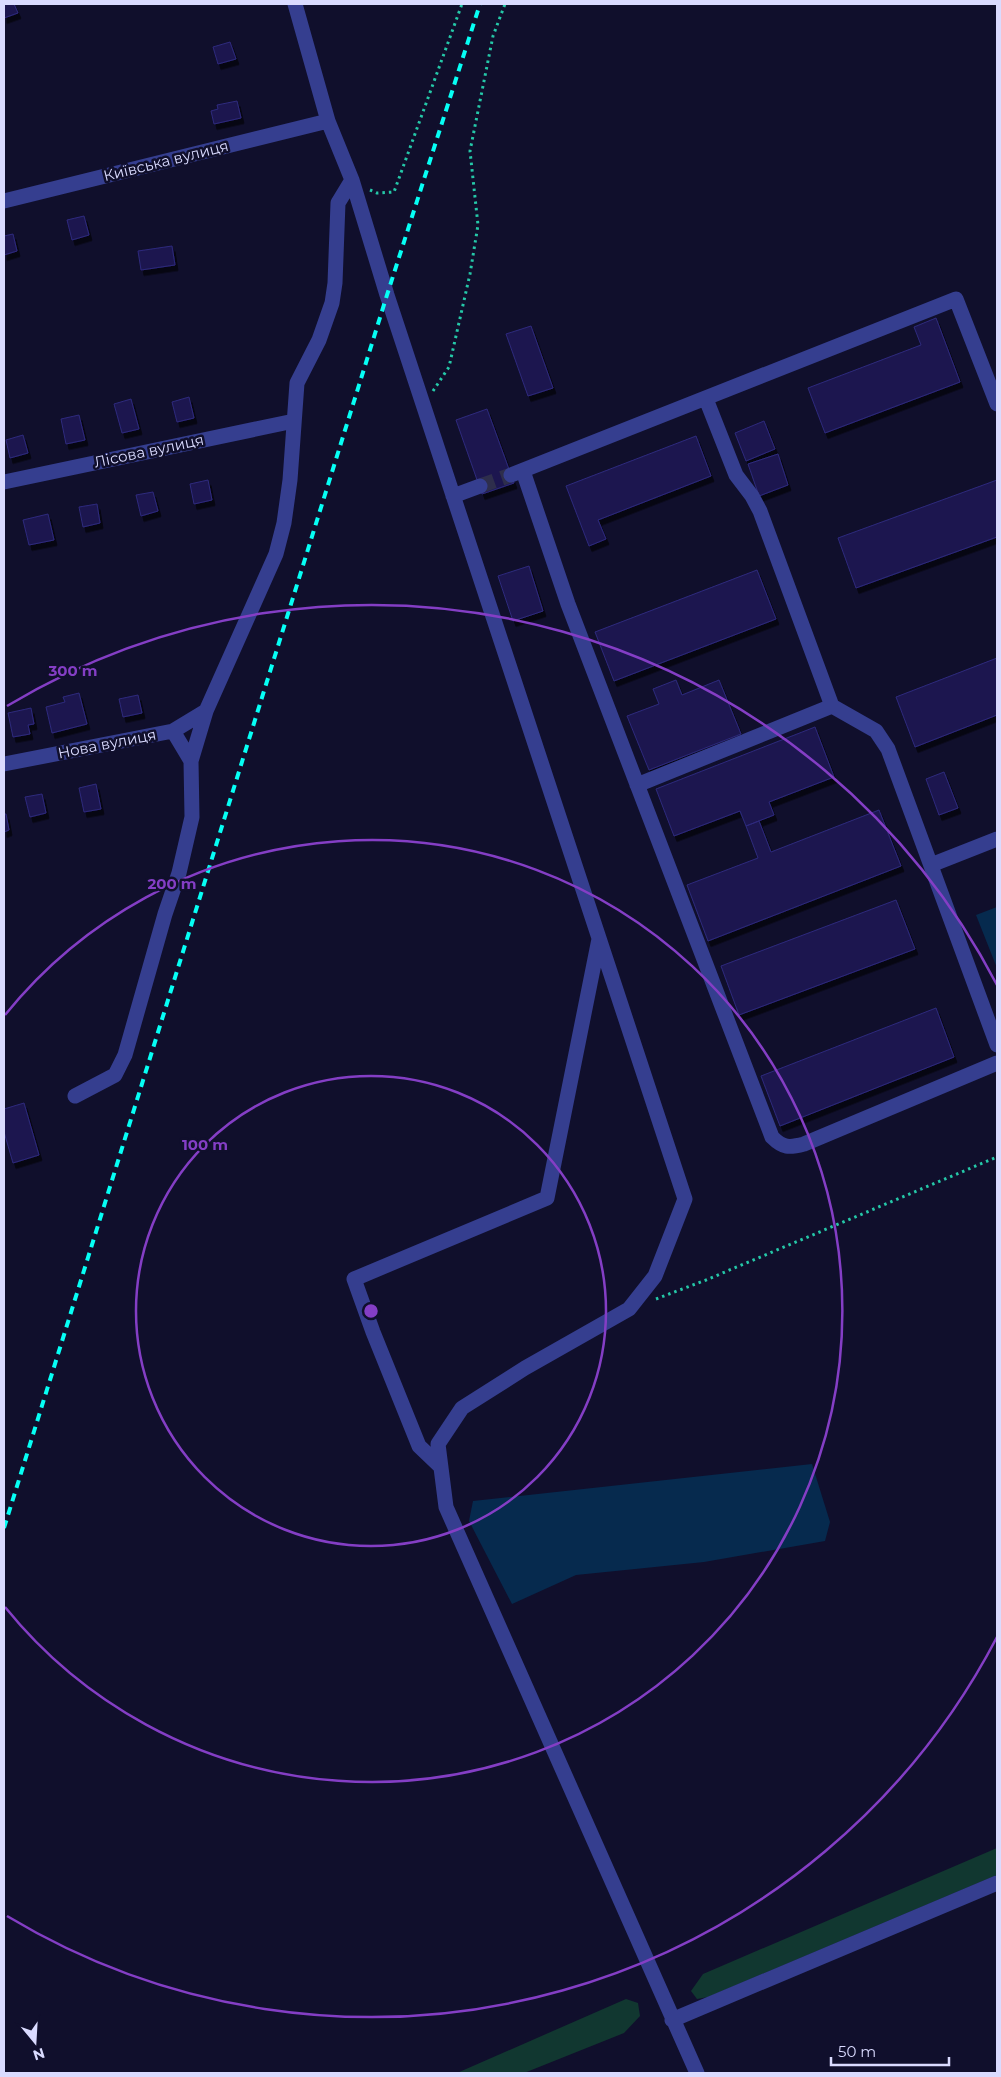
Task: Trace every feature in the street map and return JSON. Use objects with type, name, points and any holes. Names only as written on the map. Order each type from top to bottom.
[{"type":"street","points":[[295,4],[328,121],[352,180],[453,496],[685,1199],[655,1276],[629,1309],[525,1368],[462,1408],[438,1444],[446,1507],[697,2073]]},
{"type":"street","name":"Київська вулиця","points":[[4,201],[328,121]]},
{"type":"street","points":[[76,1096],[115,1075],[125,1055],[165,914],[179,873],[192,817],[191,760],[206,711],[276,554],[284,523],[290,480],[297,383],[319,340],[332,303],[335,282],[338,203],[352,180]]},
{"type":"street","points":[[997,404],[956,299],[517,473],[772,1137],[780,1146],[789,1148],[804,1144],[997,1063]]},
{"type":"street","points":[[706,399],[736,475],[752,496],[760,511],[832,706],[876,731],[888,749],[997,1044]]},
{"type":"street","name":"Лісова вулиця","points":[[4,482],[294,421]]},
{"type":"street","points":[[453,496],[480,486]]},
{"type":"street","points":[[638,785],[832,706]]},
{"type":"street","name":"Нова вулиця","points":[[4,764],[173,731],[206,711]]},
{"type":"street","points":[[173,731],[191,760]]},
{"type":"street","points":[[931,865],[997,839]]},
{"type":"street","points":[[441,1467],[419,1446],[373,1332],[354,1279],[547,1198],[599,938]]},
{"type":"street","points":[[672,2020],[997,1883]]},
{"type":"path","points":[[352,180],[377,194],[394,192],[462,4]]},
{"type":"path","points":[[423,404],[449,367],[470,274],[478,225],[470,151],[493,36],[504,4]]},
{"type":"path","points":[[654,1300],[706,1280],[997,1157]]},
{"type":"green space","points":[[997,1848],[997,1875],[708,1997],[697,1999],[691,1991],[703,1974]]},
{"type":"green space","points":[[626,1999],[638,2003],[640,2016],[624,2033],[524,2073],[457,2073]]},
{"type":"water","points":[[997,907],[997,968],[976,915]]},
{"type":"water","points":[[812,1464],[830,1522],[825,1541],[704,1562],[576,1575],[512,1604],[469,1521],[473,1501]]},
{"type":"building","points":[[4,4],[14,4],[18,13],[4,18]]},
{"type":"building","points":[[230,42],[236,59],[218,64],[213,47]]},
{"type":"building","points":[[237,101],[241,118],[214,124],[211,111],[218,109],[217,105]]},
{"type":"building","points":[[84,216],[89,235],[72,240],[67,220]]},
{"type":"building","points":[[13,234],[17,251],[4,255],[4,236]]},
{"type":"building","points":[[172,246],[175,265],[141,270],[138,251]]},
{"type":"building","points":[[936,318],[960,382],[825,433],[808,388],[921,345],[914,327]]},
{"type":"building","points":[[531,326],[553,388],[528,396],[506,334]]},
{"type":"building","points":[[189,397],[194,418],[177,422],[172,402]]},
{"type":"building","points":[[131,399],[139,429],[122,433],[114,404]]},
{"type":"building","points":[[487,409],[514,483],[482,494],[456,420]]},
{"type":"building","points":[[79,415],[85,440],[66,444],[61,419]]},
{"type":"building","points":[[764,421],[775,449],[746,461],[735,433]]},
{"type":"building","points":[[23,435],[28,453],[10,458],[6,440]]},
{"type":"building","points":[[696,436],[711,476],[598,520],[606,539],[589,546],[566,486]]},
{"type":"building","points":[[778,454],[788,485],[759,496],[748,464]]},
{"type":"building","points":[[208,480],[212,500],[194,504],[190,484]]},
{"type":"building","points":[[997,480],[997,537],[856,588],[838,538]]},
{"type":"building","points":[[153,492],[158,511],[141,516],[136,495]]},
{"type":"building","points":[[97,504],[100,523],[83,527],[79,507]]},
{"type":"building","points":[[48,514],[54,540],[29,545],[23,520]]},
{"type":"building","points":[[529,566],[543,611],[513,621],[498,576]]},
{"type":"building","points":[[757,570],[776,619],[614,681],[595,632]]},
{"type":"building","points":[[997,658],[997,715],[915,747],[896,697]]},
{"type":"building","points":[[676,680],[682,695],[719,680],[741,734],[649,770],[627,716],[659,704],[653,689]]},
{"type":"building","points":[[79,693],[87,724],[52,733],[46,707],[65,702],[63,697]]},
{"type":"building","points":[[138,695],[142,713],[123,717],[119,699]]},
{"type":"building","points":[[31,708],[34,724],[28,725],[30,734],[13,737],[8,713]]},
{"type":"building","points":[[815,727],[834,777],[769,802],[774,815],[746,826],[740,811],[674,836],[656,789]]},
{"type":"building","points":[[944,772],[958,808],[939,815],[926,779]]},
{"type":"building","points":[[96,784],[101,809],[84,812],[79,788]]},
{"type":"building","points":[[42,794],[46,813],[30,817],[25,797]]},
{"type":"building","points":[[879,810],[901,866],[708,941],[687,885],[758,858],[746,826],[759,821],[771,852]]},
{"type":"building","points":[[4,814],[6,814],[9,830],[4,832]]},
{"type":"building","points":[[896,900],[915,949],[739,1015],[721,966]]},
{"type":"building","points":[[936,1008],[954,1057],[780,1126],[761,1076]]},
{"type":"building","points":[[24,1103],[39,1155],[13,1163],[4,1132],[4,1109]]},
{"type":"tunnel","points":[[480,486],[511,475]]},
{"type":"railway","points":[[4,1528],[387,295],[480,4]]}]
